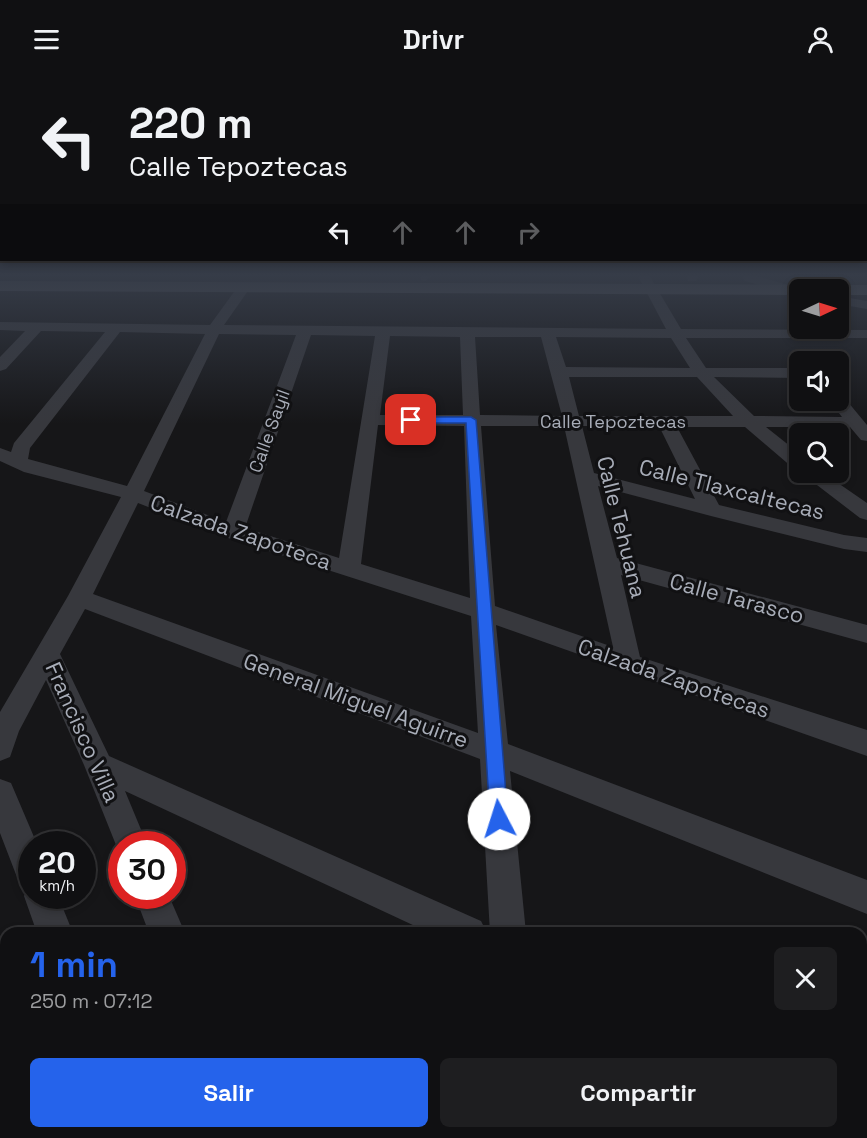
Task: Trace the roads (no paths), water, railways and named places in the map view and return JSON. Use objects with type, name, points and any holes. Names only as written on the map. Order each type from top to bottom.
[{"type":"street","name":"Francisco Villa","points":[[126,831],[99,765],[48,654],[134,494],[218,324]]},
{"type":"street","points":[[670,324],[702,374],[750,422],[789,455]]},
{"type":"street","points":[[0,326],[383,332],[867,334]]},
{"type":"street","points":[[0,366],[38,326]]},
{"type":"street","points":[[9,457],[21,447],[116,328]]},
{"type":"street","name":"Calle Sayil","points":[[232,532],[304,331]]},
{"type":"street","points":[[349,569],[383,332]]},
{"type":"street","points":[[467,332],[483,611],[508,927]]},
{"type":"street","name":"Calle Tehuana","points":[[547,333],[560,372],[570,421],[607,562],[629,663]]},
{"type":"street","points":[[781,334],[796,351]]},
{"type":"street","points":[[560,372],[789,373]]},
{"type":"street","points":[[846,411],[861,429]]},
{"type":"street","name":"Calle Tepoztecas","points":[[371,420],[750,422],[861,429]]},
{"type":"street","points":[[665,421],[711,510]]},
{"type":"street","name":"Calzada Zapoteca","points":[[9,457],[31,468],[134,494],[232,532],[483,611]]},
{"type":"street","name":"Calle Tlaxcaltecas","points":[[585,476],[711,510],[867,546]]},
{"type":"street","points":[[825,483],[867,513]]},
{"type":"street","name":"Calle Tarasco","points":[[607,562],[867,634]]},
{"type":"street","name":"General Miguel Aguirre","points":[[79,598],[493,751],[867,897]]},
{"type":"street","name":"Calzada Zapotecas","points":[[483,611],[867,743]]},
{"type":"street","points":[[0,747],[5,729],[48,654]]},
{"type":"street","points":[[99,765],[456,927]]},
{"type":"street","points":[[0,793],[18,838]]},
{"type":"street","points":[[46,909],[54,927]]},
{"type":"street","points":[[157,909],[165,927]]}]
